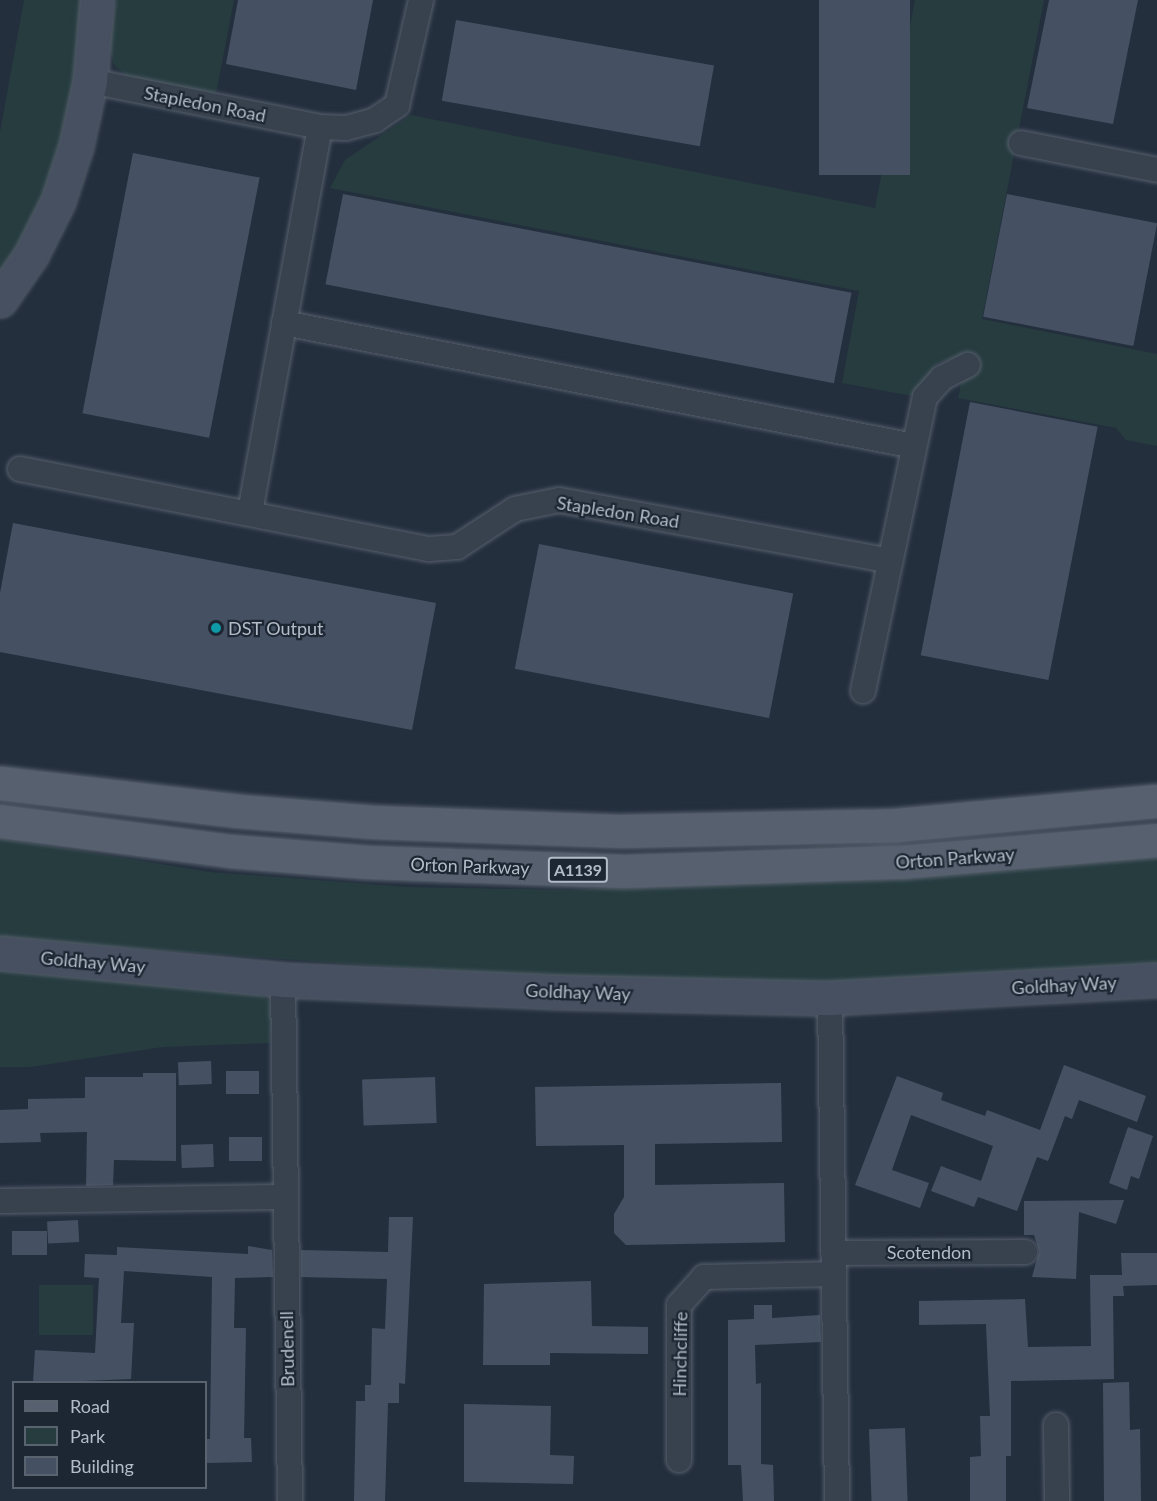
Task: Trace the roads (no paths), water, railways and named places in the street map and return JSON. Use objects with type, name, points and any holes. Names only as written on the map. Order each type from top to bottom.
[{"type":"main road","name":"Orton Parkway","points":[[0,783],[306,816],[473,828],[610,831],[897,825],[1157,801]]},
{"type":"main road","name":"Orton Parkway","points":[[0,821],[231,851],[357,861],[624,871],[900,862],[1157,840]]},
{"type":"street","points":[[0,300],[31,255],[58,201],[76,146],[90,81],[98,0]]},
{"type":"street","name":"Stapledon Road","points":[[90,81],[320,127],[356,125],[375,120],[397,105],[422,0]]},
{"type":"street","points":[[250,512],[320,127]]},
{"type":"street","points":[[1021,143],[1156,163]]},
{"type":"street","points":[[284,323],[914,446]]},
{"type":"street","points":[[863,691],[924,397],[942,378],[968,365]]},
{"type":"street","name":"Stapledon Road","points":[[20,469],[250,512],[429,549],[457,547],[515,509],[559,500],[890,561]]},
{"type":"street","name":"Goldhay Way","points":[[0,953],[283,980],[558,992],[830,998],[1157,980]]},
{"type":"street","name":"Brudenell","points":[[283,980],[284,1197],[290,1501]]},
{"type":"street","points":[[830,998],[837,1501]]},
{"type":"street","points":[[0,1200],[284,1197]]},
{"type":"street","name":"Scotendon","points":[[833,1264],[1025,1252]]},
{"type":"street","name":"Hinchcliffe","points":[[679,1460],[679,1305],[704,1277],[833,1264]]},
{"type":"street","points":[[1056,1425],[1057,1501]]},
{"type":"place","name":"DST Output","points":[[216,628]]}]
